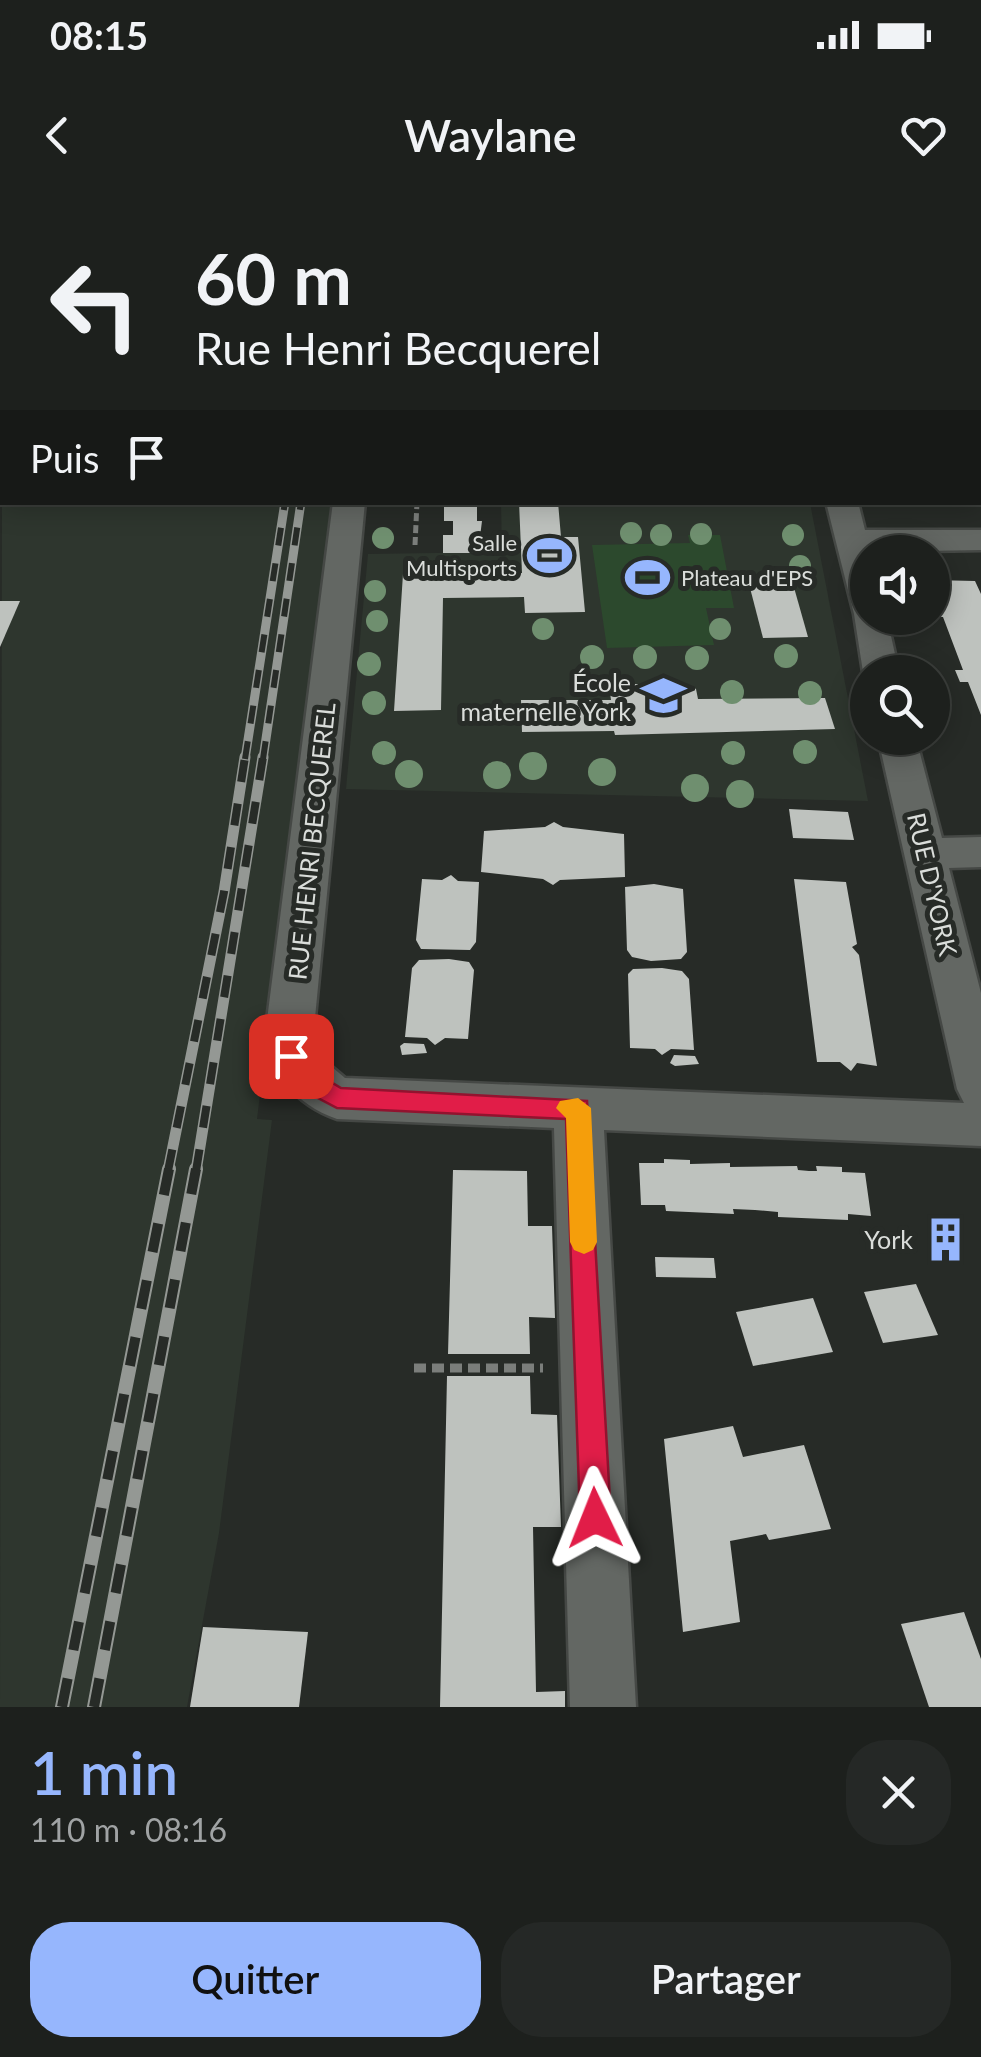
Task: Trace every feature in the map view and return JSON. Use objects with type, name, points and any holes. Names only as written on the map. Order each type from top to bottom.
[{"type":"main road","points":[[0,410],[0,428]]},
{"type":"street","name":"RUE HENRI BECQUEREL","points":[[349,505],[291,1056],[307,1080],[337,1098],[578,1108]]},
{"type":"street","points":[[843,505],[850,536]]},
{"type":"street","points":[[950,540],[981,540]]},
{"type":"street","name":"RUE D'YORK","points":[[901,755],[981,1089]]},
{"type":"street","points":[[926,854],[981,852]]},
{"type":"street","points":[[603,1707],[578,1108],[981,1125]]},
{"type":"path","points":[[415,545],[417,505]]},
{"type":"path","points":[[414,1368],[492,1368]]},
{"type":"shaded area","points":[[2,505],[333,505],[257,1119],[272,1120],[219,1533],[187,1707],[0,1707]]},
{"type":"shaded area","points":[[501,505],[810,505],[850,709],[850,755],[859,755],[868,801],[346,789],[368,554],[502,552]]},
{"type":"green space","name":"Plateau d'EPS","points":[[688,535],[720,535],[734,608],[706,608],[714,645],[607,648],[592,545],[690,543]]},
{"type":"building","points":[[444,505],[477,505],[477,521],[482,521],[478,553],[443,553],[443,535],[453,535],[453,521],[444,521]]},
{"type":"building","points":[[519,505],[558,505],[561,537],[578,537],[585,612],[525,613],[524,597],[443,598],[441,710],[394,711],[403,574],[522,573]]},
{"type":"building","points":[[950,580],[975,581],[981,594],[981,715],[968,682],[960,682],[955,670],[963,670],[950,635]]},
{"type":"building","points":[[749,584],[793,584],[808,637],[763,638]]},
{"type":"building","points":[[0,601],[20,601],[0,647]]},
{"type":"building","points":[[609,684],[687,684],[696,689],[698,699],[825,698],[835,729],[615,735],[614,731],[522,732],[521,700],[611,700]]},
{"type":"building","points":[[789,809],[848,812],[854,840],[793,838]]},
{"type":"building","points":[[554,822],[563,827],[624,834],[625,877],[560,880],[553,885],[543,879],[481,872],[484,831],[545,827]]},
{"type":"building","points":[[451,875],[458,881],[479,882],[476,942],[470,950],[421,949],[416,940],[422,879],[442,880]]},
{"type":"building","points":[[794,879],[846,882],[857,944],[852,947],[859,955],[877,1066],[857,1063],[851,1071],[840,1062],[817,1062]]},
{"type":"building","points":[[654,884],[683,889],[687,952],[681,959],[651,961],[632,957],[627,950],[625,887]]},
{"type":"building","points":[[419,960],[469,962],[474,970],[468,1039],[445,1038],[435,1045],[427,1038],[405,1037],[412,968]]},
{"type":"building","points":[[633,969],[682,971],[689,979],[694,1050],[671,1049],[662,1055],[655,1049],[630,1048],[628,974]]},
{"type":"building","points":[[424,1044],[427,1053],[402,1055],[400,1046]]},
{"type":"building","points":[[674,1055],[695,1056],[699,1064],[675,1066],[670,1063]]},
{"type":"building","points":[[664,1159],[690,1160],[690,1164],[730,1163],[730,1167],[797,1166],[798,1170],[809,1171],[817,1171],[816,1166],[842,1167],[842,1172],[865,1173],[871,1216],[848,1214],[848,1220],[778,1217],[778,1212],[666,1211],[665,1205],[641,1205],[639,1163],[664,1163]]},
{"type":"building","points":[[453,1170],[527,1171],[528,1226],[552,1226],[555,1318],[529,1317],[530,1354],[448,1354]]},
{"type":"building","points":[[655,1257],[714,1258],[716,1278],[656,1277]]},
{"type":"building","points":[[916,1284],[938,1335],[883,1343],[864,1292]]},
{"type":"building","points":[[813,1298],[833,1352],[753,1366],[736,1312]]},
{"type":"building","points":[[447,1376],[530,1376],[531,1414],[557,1415],[561,1527],[533,1527],[536,1692],[565,1691],[565,1707],[440,1707]]},
{"type":"building","points":[[733,1426],[743,1457],[804,1445],[831,1529],[769,1540],[766,1534],[730,1541],[740,1622],[683,1632],[664,1439]]},
{"type":"building","points":[[964,1612],[981,1659],[981,1707],[929,1707],[901,1624]]},
{"type":"building","points":[[203,1627],[308,1632],[299,1707],[190,1707]]},
{"type":"railway","points":[[245,759],[285,505]]},
{"type":"railway","points":[[263,759],[301,505]]},
{"type":"railway","points":[[168,1171],[224,892],[245,757]]},
{"type":"railway","points":[[196,1171],[263,757]]},
{"type":"railway","points":[[62,1707],[169,1169]]},
{"type":"railway","points":[[94,1707],[196,1169]]},
{"type":"slow traffic","points":[[569,1108],[578,1108],[584,1242]]},
{"type":"place","name":"Salle Multisports","points":[[550,555]]},
{"type":"place","name":"Plateau d'EPS","points":[[648,577]]},
{"type":"place","name":"École maternelle York","points":[[664,696]]},
{"type":"place","name":"York","points":[[946,1239]]},
{"type":"route","points":[[291,1056],[307,1080],[337,1098],[578,1108],[595,1518]]}]
